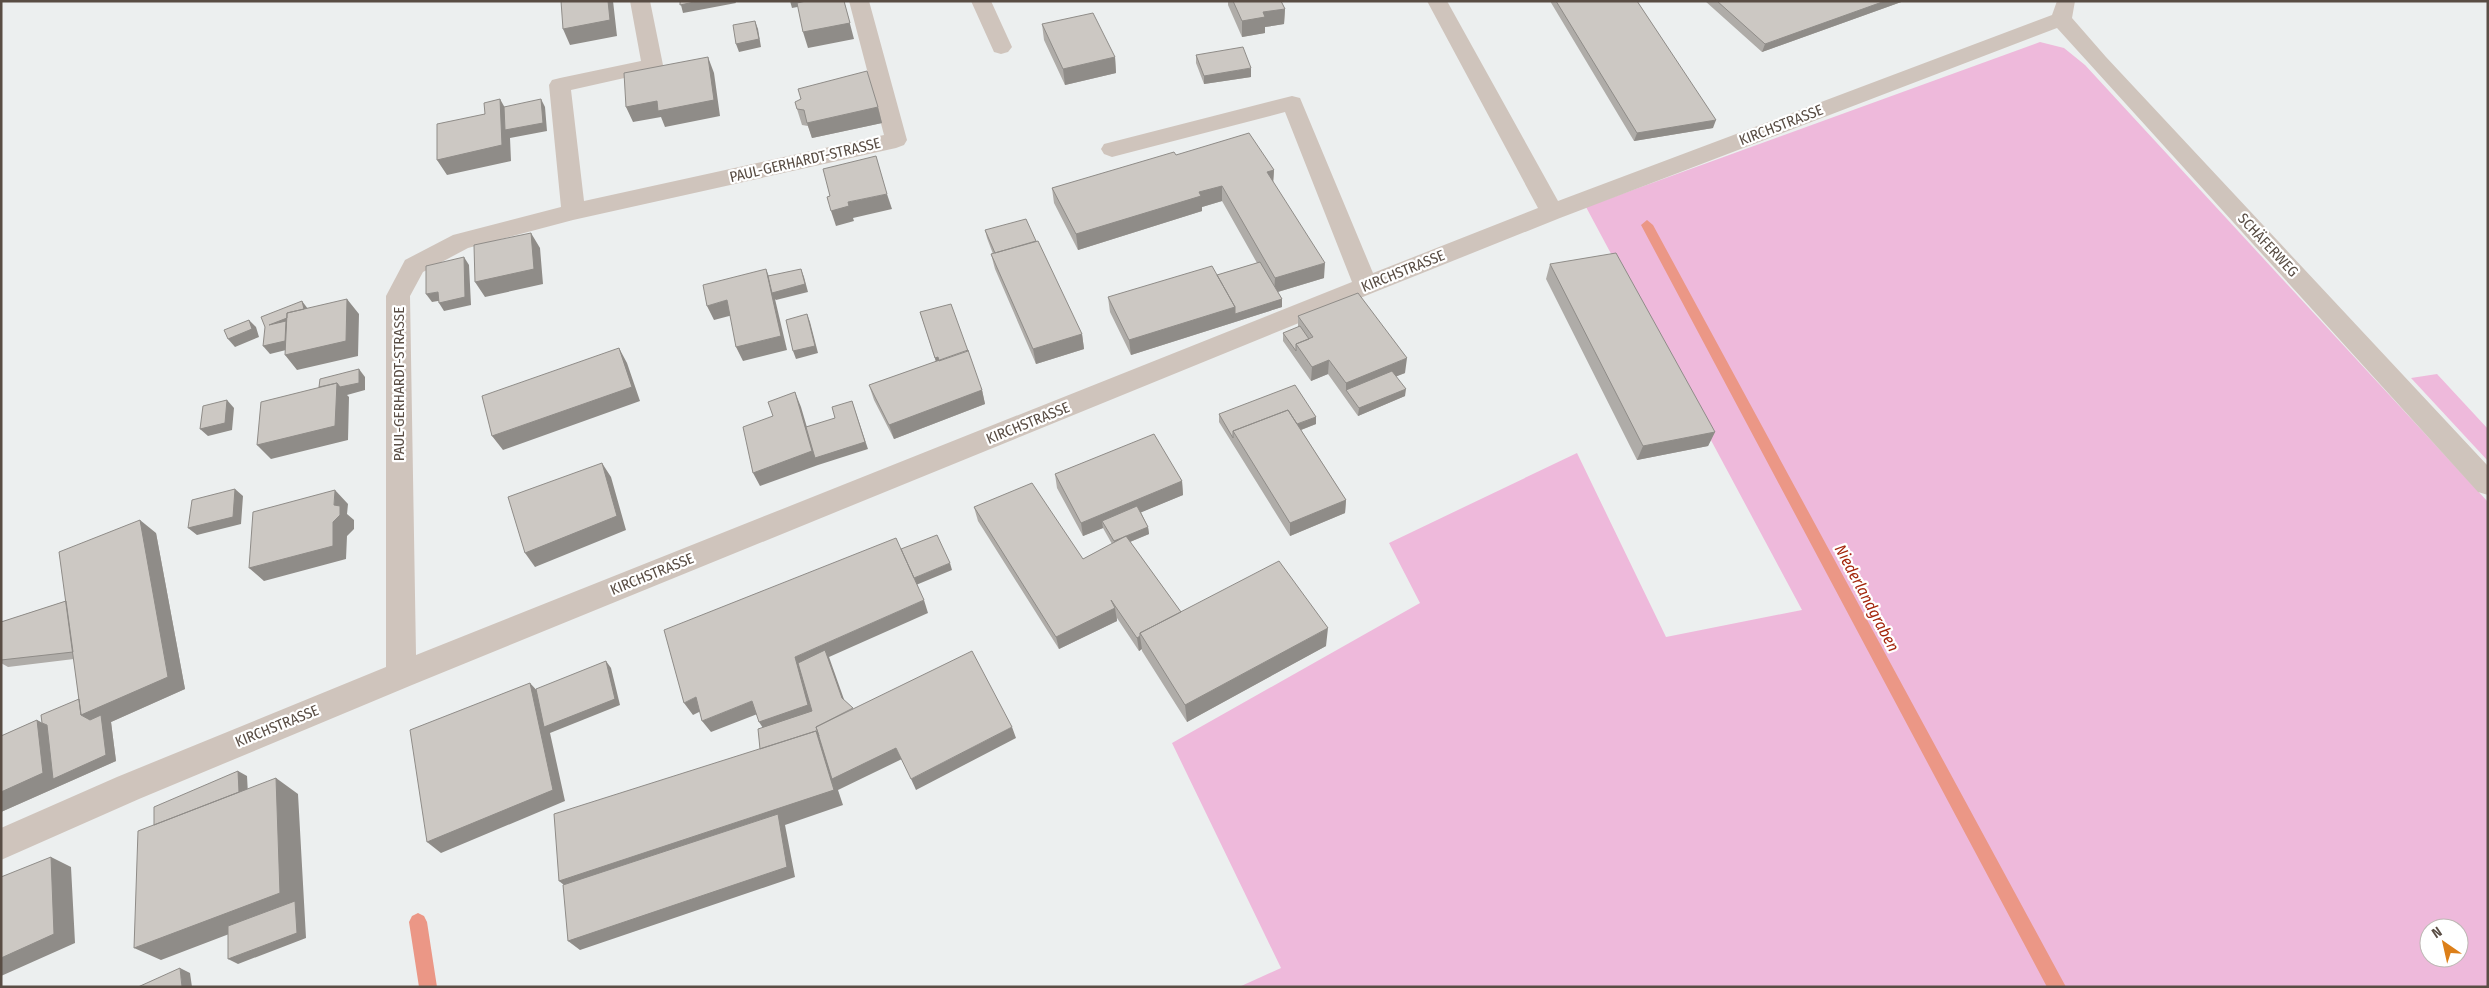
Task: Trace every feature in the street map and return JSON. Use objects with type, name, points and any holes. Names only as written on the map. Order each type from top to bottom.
[{"type":"street","points":[[573,212],[560,85],[652,65],[640,1]]},
{"type":"street","name":"PAUL-GERHARDT-STRASSE","points":[[401,675],[398,296],[414,266],[461,242],[573,212],[896,140],[859,1]]},
{"type":"street","points":[[981,1],[1000,47]]},
{"type":"street","points":[[1437,1],[1552,212]]},
{"type":"street","name":"KIRCHSTRASSE","points":[[1,844],[128,788],[401,675],[1366,286],[2064,10]]},
{"type":"street","name":"SCHÄFERWEG","points":[[2064,10],[2105,70],[2488,484]]},
{"type":"street","points":[[1112,149],[1292,102],[1366,286]]},
{"type":"shaded area","points":[[2040,42],[2064,48],[2085,65],[2488,502],[2488,987],[1239,987],[1281,968],[1172,743],[1420,603],[1389,543],[1577,453],[1666,637],[1802,610],[1586,207]]},
{"type":"shaded area","points":[[2437,374],[2488,429],[2488,461],[2411,378]]},
{"type":"building","points":[[561,1],[608,1],[610,20],[563,29]]},
{"type":"building","points":[[682,1],[699,1],[680,5]]},
{"type":"building","points":[[806,1],[844,1],[850,23],[803,32],[797,3]]},
{"type":"building","points":[[1233,1],[1281,1],[1285,9],[1263,12],[1265,17],[1242,21]]},
{"type":"building","points":[[1556,1],[1637,1],[1716,120],[1637,133]]},
{"type":"building","points":[[1717,1],[1885,1],[1765,44]]},
{"type":"building","points":[[1093,13],[1115,57],[1063,69],[1042,24]]},
{"type":"building","points":[[755,21],[759,39],[736,44],[733,25]]},
{"type":"building","points":[[1243,47],[1251,68],[1204,76],[1196,55]]},
{"type":"building","points":[[708,57],[714,100],[658,111],[657,101],[626,107],[624,73]]},
{"type":"building","points":[[867,71],[878,107],[807,123],[804,110],[797,109],[795,102],[801,99],[798,89]]},
{"type":"building","points":[[500,99],[502,145],[437,160],[437,124],[485,114],[484,103]]},
{"type":"building","points":[[541,99],[543,123],[505,130],[504,107]]},
{"type":"building","points":[[1249,133],[1274,170],[1267,172],[1325,263],[1275,278],[1222,186],[1199,192],[1201,196],[1076,234],[1052,188],[1174,152],[1176,155]]},
{"type":"building","points":[[876,156],[887,194],[848,202],[849,206],[831,211],[827,197],[830,196],[823,169]]},
{"type":"building","points":[[1026,219],[1036,241],[995,253],[985,230]]},
{"type":"building","points":[[531,233],[534,269],[475,282],[474,245]]},
{"type":"building","points":[[1038,241],[1082,334],[1033,349],[991,254]]},
{"type":"building","points":[[1616,253],[1715,432],[1643,446],[1550,264]]},
{"type":"building","points":[[464,257],[465,297],[439,303],[438,292],[426,294],[426,266]]},
{"type":"building","points":[[1260,262],[1282,299],[1235,314],[1235,307],[1217,275]]},
{"type":"building","points":[[1212,266],[1235,307],[1129,340],[1108,297]]},
{"type":"building","points":[[766,269],[781,336],[736,347],[727,300],[707,306],[703,285]]},
{"type":"building","points":[[801,269],[805,284],[772,293],[768,276]]},
{"type":"building","points":[[1358,293],[1407,358],[1346,383],[1329,360],[1312,367],[1296,344],[1313,337],[1298,316]]},
{"type":"building","points":[[347,299],[346,341],[285,355],[287,313]]},
{"type":"building","points":[[302,301],[304,309],[287,313],[287,318],[269,325],[286,321],[285,341],[263,346],[265,327],[261,317]]},
{"type":"building","points":[[951,304],[968,351],[939,361],[938,357],[935,358],[920,312]]},
{"type":"building","points":[[807,314],[815,346],[793,351],[786,320]]},
{"type":"building","points":[[249,320],[252,329],[228,339],[224,330]]},
{"type":"building","points":[[1300,326],[1309,339],[1296,344],[1296,351],[1283,333]]},
{"type":"building","points":[[619,348],[632,387],[492,436],[482,396]]},
{"type":"building","points":[[968,350],[982,390],[889,425],[869,385]]},
{"type":"building","points":[[359,369],[359,383],[340,387],[337,383],[319,387],[320,379]]},
{"type":"building","points":[[1392,371],[1406,389],[1359,408],[1346,390]]},
{"type":"building","points":[[337,383],[335,426],[257,445],[261,402]]},
{"type":"building","points":[[1295,385],[1316,417],[1297,424],[1288,410],[1233,431],[1233,438],[1219,414]]},
{"type":"building","points":[[795,392],[812,451],[753,473],[743,427],[773,416],[768,402]]},
{"type":"building","points":[[227,400],[225,423],[200,429],[203,406]]},
{"type":"building","points":[[852,401],[865,442],[815,458],[806,427],[835,418],[832,407]]},
{"type":"building","points":[[1288,410],[1346,500],[1290,523],[1233,431]]},
{"type":"building","points":[[1154,434],[1182,481],[1081,523],[1055,474]]},
{"type":"building","points":[[602,463],[617,516],[525,553],[508,497]]},
{"type":"building","points":[[1032,483],[1083,559],[1126,536],[1181,612],[1140,633],[1140,636],[1137,638],[1111,600],[1115,608],[1056,637],[974,507]]},
{"type":"building","points":[[235,489],[233,517],[188,528],[192,500]]},
{"type":"building","points":[[335,490],[334,505],[340,506],[340,515],[333,522],[333,546],[249,568],[253,512]]},
{"type":"building","points":[[1137,506],[1148,527],[1114,541],[1102,521]]},
{"type":"building","points":[[140,520],[168,677],[81,715],[59,552]]},
{"type":"building","points":[[937,535],[950,563],[914,578],[901,549]]},
{"type":"building","points":[[896,538],[924,600],[795,657],[808,705],[759,722],[752,701],[702,721],[696,697],[684,703],[664,630]]},
{"type":"building","points":[[1279,561],[1328,628],[1185,705],[1140,633]]},
{"type":"building","points":[[66,601],[73,652],[1,660],[1,622]]},
{"type":"building","points":[[825,650],[842,698],[853,708],[816,727],[819,736],[816,731],[760,749],[758,729],[812,711],[798,663]]},
{"type":"building","points":[[972,651],[1012,727],[911,779],[896,748],[832,779],[816,727]]},
{"type":"building","points":[[606,661],[615,699],[544,727],[536,689]]},
{"type":"building","points":[[530,683],[553,790],[427,842],[410,730]]},
{"type":"building","points":[[79,699],[81,715],[90,720],[101,715],[106,755],[53,779],[47,725],[42,723],[41,715]]},
{"type":"building","points":[[37,720],[43,773],[1,792],[1,736]]},
{"type":"building","points":[[816,731],[834,790],[559,881],[554,814]]},
{"type":"building","points":[[238,771],[239,792],[154,825],[154,807]]},
{"type":"building","points":[[276,778],[280,893],[134,948],[138,831]]},
{"type":"building","points":[[778,814],[787,867],[568,941],[563,885]]},
{"type":"building","points":[[51,857],[54,934],[1,958],[1,877]]},
{"type":"building","points":[[295,901],[297,933],[228,959],[228,926]]},
{"type":"building","points":[[180,968],[182,987],[138,987]]},
{"type":"waterway","name":"Niederlandgraben","points":[[1647,225],[2057,987]]},
{"type":"waterway","name":"Niederlandgraben","points":[[418,922],[428,987]]}]
